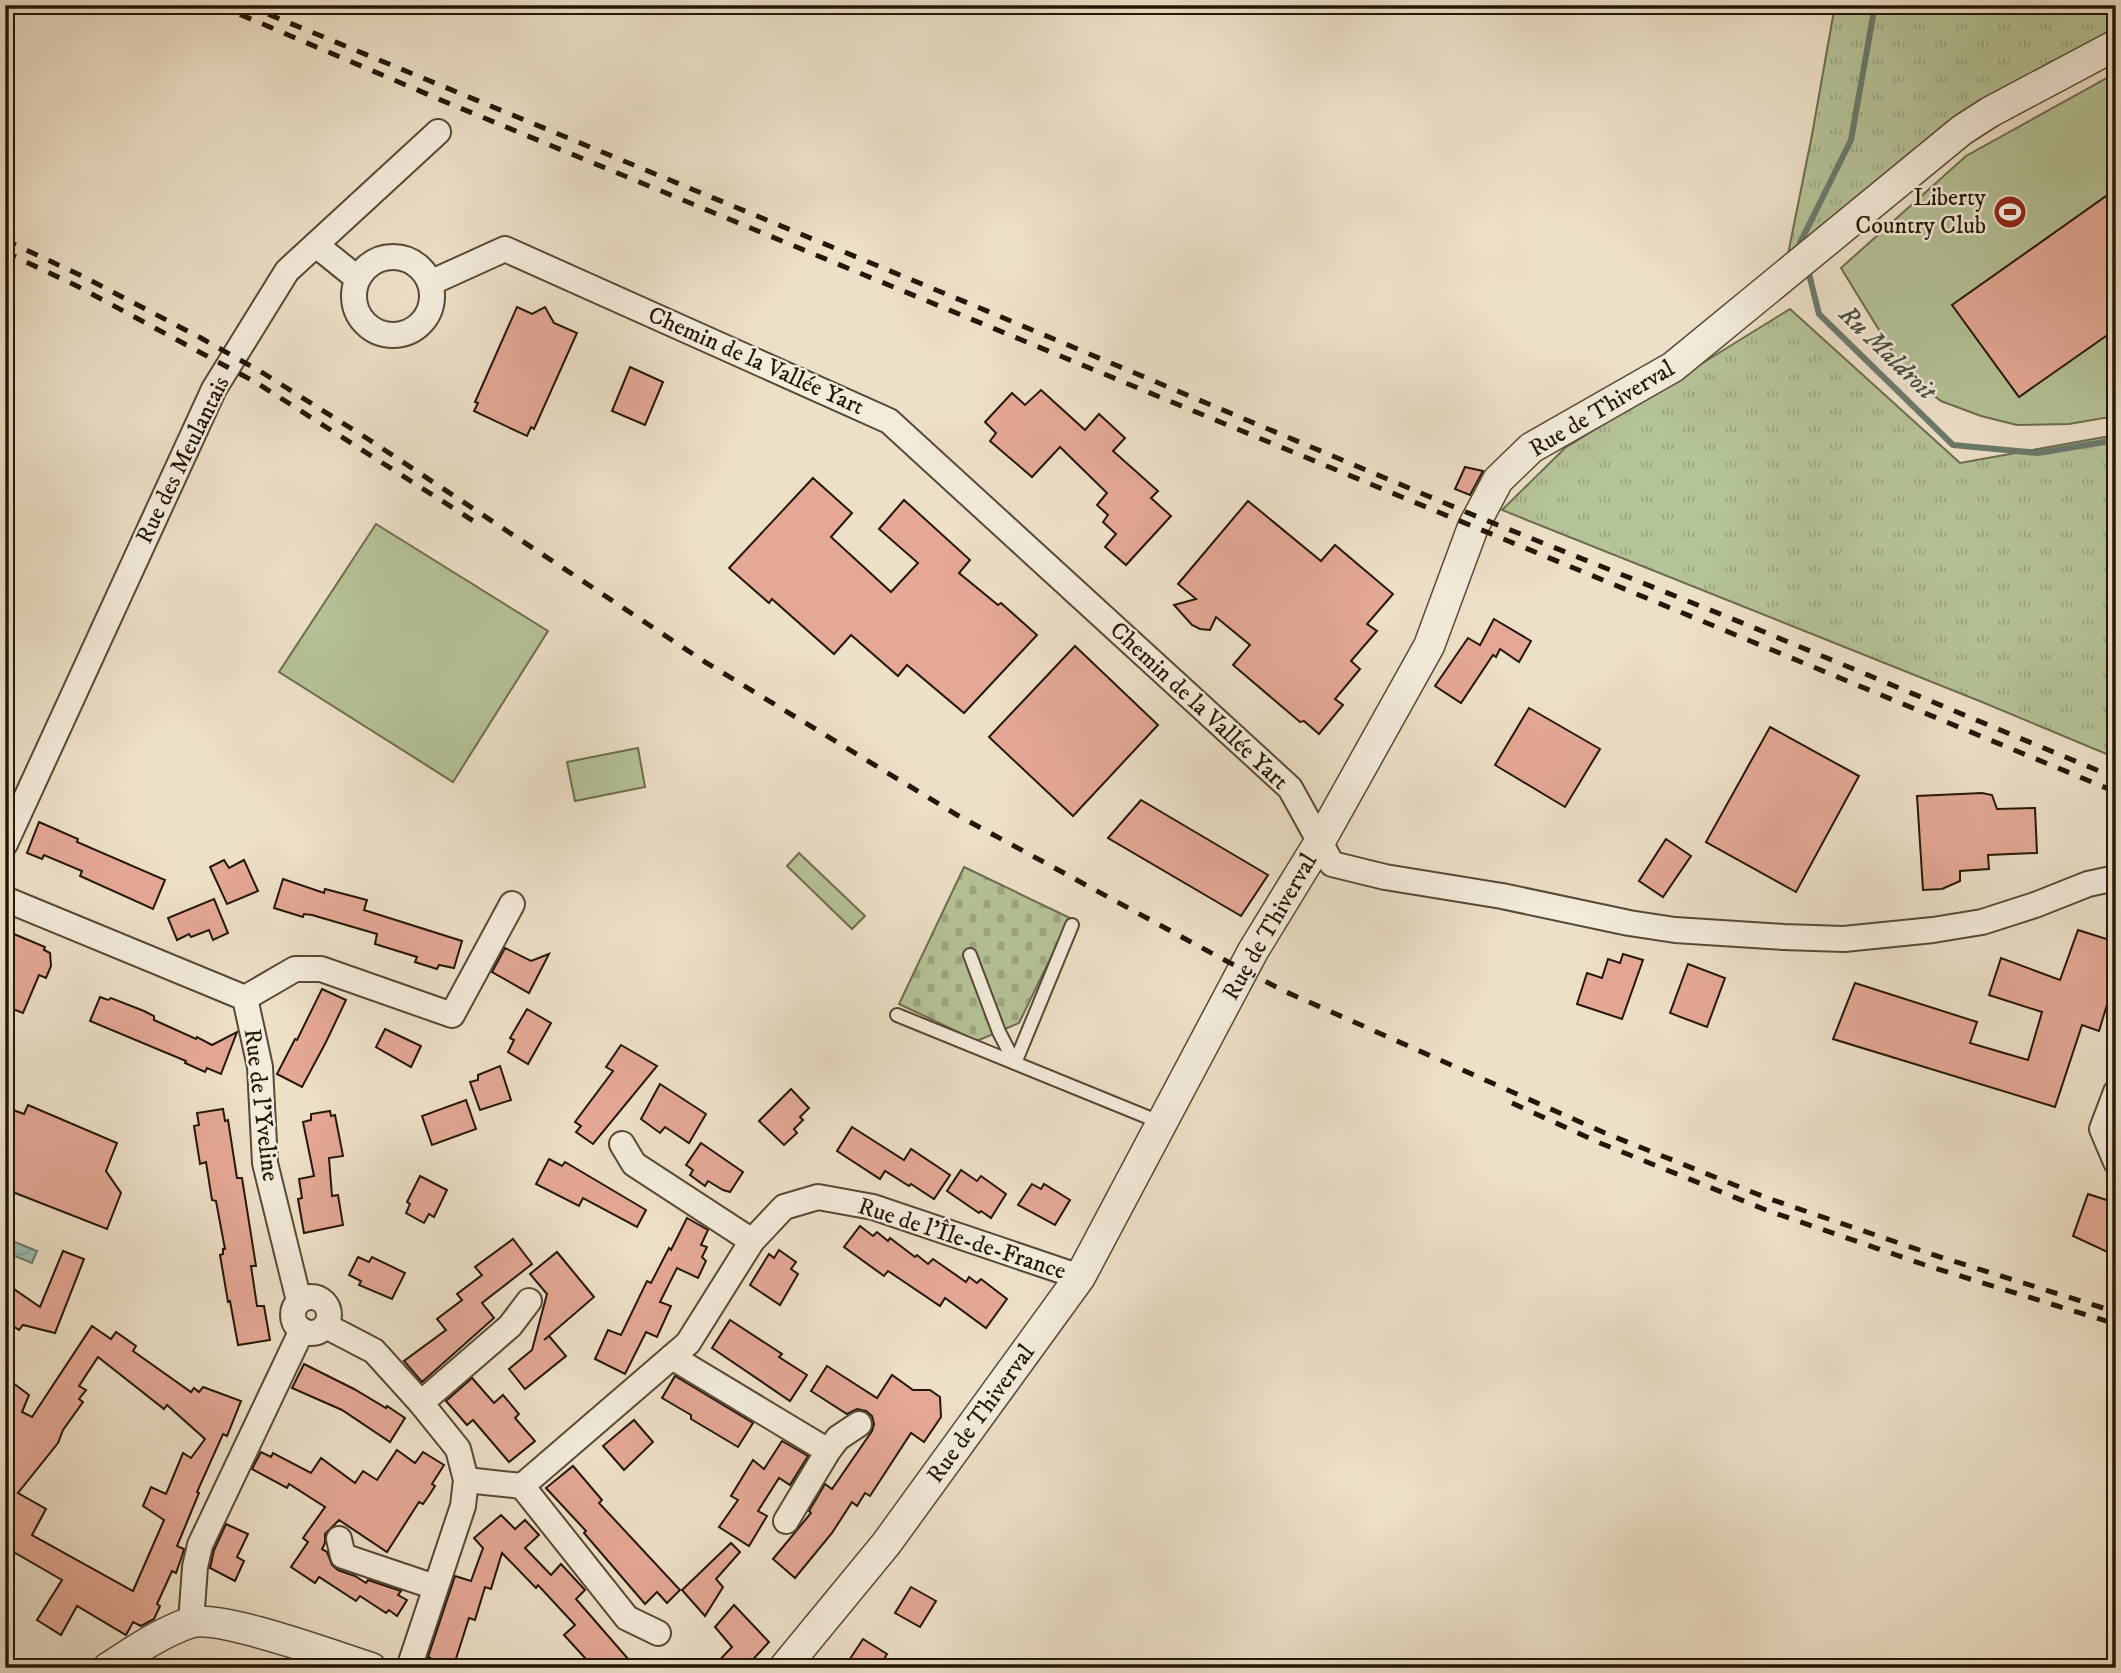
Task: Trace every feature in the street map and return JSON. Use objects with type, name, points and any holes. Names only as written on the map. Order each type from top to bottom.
[{"type":"street","name":"Rue de Thiverval","points":[[784,1668],[886,1544],[1080,1277],[1253,951],[1319,843],[1429,646],[1473,527],[1498,480],[1531,448],[1673,367],[1962,130],[2116,45]]},
{"type":"street","name":"Rue des Meulantais","points":[[5,844],[214,389],[287,271],[438,132]]},
{"type":"street","points":[[316,246],[357,278]]},
{"type":"street","name":"Chemin de la Vallée Yart","points":[[430,283],[505,249],[889,421],[1290,788],[1332,864],[1385,877],[1502,896],[1675,930],[1844,939],[1982,922],[2088,884],[2116,878]]},
{"type":"street","points":[[388,257],[402,258],[414,263],[424,272],[430,283],[430,309],[415,329],[390,336],[378,333],[358,316],[354,304],[357,278],[365,268],[388,257]]},
{"type":"street","name":"Rue de l'Yveline","points":[[5,899],[245,998],[260,1067],[265,1164],[299,1301],[295,1306],[293,1318],[296,1324],[314,1328]]},
{"type":"street","points":[[245,998],[295,970],[321,970],[452,1015],[512,904]]},
{"type":"street","points":[[2116,1092],[2102,1129],[2116,1162]]},
{"type":"street","points":[[622,1144],[634,1164],[752,1241]]},
{"type":"street","name":"Rue de l'Île-de-France","points":[[522,1486],[688,1343],[752,1241],[784,1207],[818,1197],[873,1207],[1080,1277]]},
{"type":"street","points":[[421,1403],[510,1326],[529,1301]]},
{"type":"street","points":[[191,1622],[195,1567],[200,1545],[314,1328],[374,1351],[458,1449],[466,1480],[463,1506],[409,1668]]},
{"type":"street","points":[[672,1357],[828,1451]]},
{"type":"street","points":[[786,1521],[828,1451],[838,1438],[859,1424]]},
{"type":"street","points":[[466,1480],[522,1486],[627,1618],[658,1633]]},
{"type":"street","points":[[339,1539],[342,1556],[435,1587]]},
{"type":"street","points":[[108,1668],[191,1622],[229,1625],[371,1668]]},
{"type":"lane","points":[[1015,1063],[1072,925]]},
{"type":"lane","points":[[970,955],[999,1032],[1015,1063]]},
{"type":"lane","points":[[897,1015],[1163,1123]]},
{"type":"green space","points":[[1835,5],[2116,5],[2116,46],[1788,254]]},
{"type":"green space","name":"Liberty Country Club","points":[[2116,73],[2116,416],[2069,424],[2017,425],[1981,416],[1941,401],[1906,374],[1841,268],[1966,156]]},
{"type":"green space","points":[[1790,309],[1960,463],[2116,435],[2116,758],[1502,510],[1565,448]]},
{"type":"green space","points":[[376,524],[548,631],[453,782],[279,672]]},
{"type":"green space","points":[[638,748],[645,787],[575,801],[567,762]]},
{"type":"green space","points":[[799,853],[865,916],[852,929],[787,866]]},
{"type":"green space","points":[[964,867],[1070,918],[1019,1023],[977,1041],[899,1004]]},
{"type":"water","points":[[5,1238],[37,1251],[32,1263],[5,1252]]},
{"type":"building","points":[[2116,189],[2116,329],[2019,397],[1952,305]]},
{"type":"building","points":[[517,307],[532,314],[545,307],[554,323],[577,333],[534,429],[531,427],[527,436],[474,411],[478,403],[475,402]]},
{"type":"building","points":[[630,367],[663,382],[645,425],[612,411]]},
{"type":"building","points":[[1041,390],[1085,430],[1099,414],[1125,438],[1113,451],[1158,491],[1151,498],[1171,516],[1126,565],[1105,547],[1116,534],[1103,522],[1108,515],[1097,505],[1107,493],[1060,447],[1032,477],[990,441],[996,433],[985,422],[1012,393],[1025,405]]},
{"type":"building","points":[[1465,467],[1483,471],[1470,495],[1455,489]]},
{"type":"building","points":[[813,478],[852,513],[831,537],[891,592],[918,563],[879,529],[904,500],[970,560],[959,573],[998,605],[1001,603],[1037,635],[964,713],[907,665],[898,676],[851,635],[834,654],[772,599],[769,603],[729,568]]},
{"type":"building","points":[[1248,501],[1321,561],[1335,545],[1393,594],[1367,624],[1377,631],[1351,661],[1360,669],[1335,699],[1343,705],[1319,734],[1304,721],[1300,722],[1233,665],[1250,645],[1216,617],[1210,630],[1192,625],[1174,605],[1196,599],[1178,584]]},
{"type":"building","points":[[1494,619],[1531,641],[1519,662],[1500,649],[1496,657],[1493,655],[1461,703],[1435,686],[1468,638],[1480,645]]},
{"type":"building","points":[[1075,646],[1158,725],[1073,816],[989,737]]},
{"type":"building","points":[[1529,708],[1600,749],[1565,807],[1495,765]]},
{"type":"building","points":[[1770,727],[1859,776],[1796,892],[1706,842]]},
{"type":"building","points":[[1982,793],[1992,795],[1997,809],[2035,808],[2037,853],[1988,855],[1989,869],[1960,871],[1960,881],[1942,889],[1923,890],[1917,796]]},
{"type":"building","points":[[1141,800],[1268,875],[1241,916],[1108,838]]},
{"type":"building","points":[[39,822],[78,839],[77,842],[165,880],[153,909],[80,876],[82,871],[44,855],[42,859],[27,853]]},
{"type":"building","points":[[1666,839],[1691,856],[1663,897],[1639,881]]},
{"type":"building","points":[[224,860],[229,868],[244,860],[258,891],[227,904],[210,867]]},
{"type":"building","points":[[283,879],[324,893],[325,889],[367,900],[364,910],[462,941],[454,968],[439,965],[437,969],[415,962],[417,957],[375,944],[377,934],[312,915],[304,914],[303,917],[274,908]]},
{"type":"building","points":[[214,899],[228,933],[213,940],[209,930],[191,937],[189,934],[177,940],[168,918]]},
{"type":"building","points":[[2078,930],[2116,942],[2116,997],[2110,995],[2099,1031],[2082,1025],[2055,1107],[1833,1039],[1855,983],[1977,1022],[1970,1043],[2028,1060],[2042,1012],[1989,995],[2001,958],[2060,980]]},
{"type":"building","points":[[14,934],[45,947],[44,950],[50,953],[51,966],[46,978],[39,975],[23,1013],[5,1006],[5,953]]},
{"type":"building","points":[[505,948],[531,961],[549,954],[529,993],[492,972]]},
{"type":"building","points":[[1623,954],[1643,960],[1622,1019],[1577,1004],[1587,973],[1602,978],[1608,959],[1620,963]]},
{"type":"building","points":[[1688,964],[1725,978],[1707,1027],[1670,1013]]},
{"type":"building","points":[[322,989],[346,1000],[302,1087],[277,1074]]},
{"type":"building","points":[[100,997],[108,1000],[111,998],[144,1011],[154,1016],[154,1020],[212,1045],[237,1032],[221,1074],[207,1068],[205,1072],[185,1063],[186,1061],[90,1021]]},
{"type":"building","points":[[527,1009],[551,1023],[528,1064],[508,1052],[514,1040],[510,1038]]},
{"type":"building","points":[[385,1029],[421,1046],[411,1067],[376,1047]]},
{"type":"building","points":[[621,1045],[657,1066],[593,1144],[576,1132],[581,1126],[575,1122],[613,1071],[606,1067]]},
{"type":"building","points":[[500,1066],[511,1100],[480,1110],[470,1082],[478,1080],[478,1075]]},
{"type":"building","points":[[660,1084],[706,1114],[689,1143],[665,1127],[660,1133],[641,1119]]},
{"type":"building","points":[[791,1089],[809,1108],[794,1129],[797,1133],[784,1145],[759,1121]]},
{"type":"building","points":[[466,1100],[476,1129],[432,1145],[422,1116]]},
{"type":"building","points":[[28,1105],[117,1143],[106,1171],[121,1193],[107,1229],[5,1189],[5,1107],[24,1114]]},
{"type":"building","points":[[223,1109],[225,1121],[228,1120],[237,1178],[242,1178],[256,1266],[251,1266],[257,1306],[264,1306],[270,1340],[238,1345],[220,1255],[225,1249],[216,1201],[212,1200],[206,1162],[200,1164],[194,1126],[199,1125],[197,1113]]},
{"type":"building","points":[[330,1111],[331,1116],[335,1115],[343,1156],[329,1158],[332,1196],[338,1195],[343,1225],[304,1233],[298,1199],[302,1198],[299,1179],[314,1176],[303,1122],[311,1120],[311,1114]]},
{"type":"building","points":[[852,1127],[904,1160],[911,1149],[950,1175],[934,1199],[885,1171],[880,1179],[837,1151]]},
{"type":"building","points":[[701,1143],[743,1172],[730,1192],[708,1181],[705,1186],[690,1175],[693,1170],[686,1165]]},
{"type":"building","points":[[549,1159],[562,1166],[565,1162],[646,1210],[637,1227],[583,1198],[579,1206],[536,1184]]},
{"type":"building","points":[[961,1170],[977,1181],[981,1176],[1006,1194],[991,1218],[947,1191]]},
{"type":"building","points":[[420,1176],[447,1190],[434,1217],[429,1214],[424,1223],[406,1213],[410,1204],[407,1202]]},
{"type":"building","points":[[1032,1184],[1041,1189],[1044,1184],[1070,1200],[1055,1225],[1018,1205]]},
{"type":"building","points":[[2088,1194],[2116,1203],[2116,1256],[2073,1236]]},
{"type":"building","points":[[687,1218],[708,1230],[701,1245],[707,1247],[702,1257],[706,1261],[698,1278],[677,1268],[660,1302],[671,1306],[657,1337],[646,1332],[625,1374],[595,1359],[608,1330],[621,1335],[647,1281],[651,1283]]},
{"type":"building","points":[[860,1226],[873,1236],[877,1232],[888,1241],[890,1238],[928,1264],[933,1259],[966,1282],[969,1277],[977,1283],[981,1279],[1007,1299],[986,1328],[945,1298],[940,1306],[888,1271],[884,1276],[844,1247]]},
{"type":"building","points":[[513,1239],[532,1264],[482,1303],[494,1318],[422,1382],[404,1361],[446,1330],[437,1319],[462,1300],[457,1294],[482,1275],[475,1267]]},
{"type":"building","points":[[779,1250],[796,1262],[791,1269],[798,1274],[780,1305],[750,1285],[769,1254],[774,1258]]},
{"type":"building","points":[[63,1251],[84,1259],[55,1333],[23,1325],[19,1330],[5,1321],[5,1283],[40,1307]]},
{"type":"building","points":[[557,1252],[594,1297],[544,1340],[549,1336],[566,1356],[525,1389],[509,1369],[532,1350],[547,1294],[530,1274]]},
{"type":"building","points":[[358,1257],[369,1262],[372,1257],[405,1273],[392,1299],[359,1285],[361,1281],[349,1275]]},
{"type":"building","points":[[730,1320],[782,1354],[779,1357],[807,1375],[790,1401],[712,1348]]},
{"type":"building","points":[[92,1326],[111,1339],[116,1332],[136,1346],[133,1351],[191,1392],[194,1388],[199,1392],[203,1387],[241,1401],[227,1436],[223,1434],[197,1492],[199,1493],[177,1546],[184,1549],[182,1556],[176,1573],[172,1571],[157,1604],[160,1606],[154,1619],[141,1626],[133,1622],[126,1635],[77,1606],[61,1635],[37,1620],[62,1580],[5,1547],[5,1377],[29,1395],[22,1412],[32,1417]],"holes":[[[98,1357],[164,1409],[167,1405],[205,1439],[191,1458],[183,1453],[166,1494],[151,1487],[143,1506],[164,1520],[133,1591],[32,1535],[46,1509],[18,1493],[58,1443],[63,1430],[83,1402],[79,1399],[86,1390],[79,1386]]]},
{"type":"building","points":[[304,1364],[405,1418],[390,1442],[342,1410],[292,1388]]},
{"type":"building","points":[[827,1366],[877,1398],[892,1375],[913,1390],[930,1390],[940,1397],[941,1417],[924,1442],[911,1433],[870,1496],[865,1493],[857,1506],[852,1502],[832,1533],[795,1578],[773,1559],[811,1513],[809,1511],[825,1484],[832,1489],[872,1431],[874,1424],[872,1416],[866,1411],[857,1409],[847,1414],[811,1391]]},
{"type":"building","points":[[675,1376],[753,1423],[738,1447],[662,1398]]},
{"type":"building","points":[[472,1378],[494,1403],[503,1395],[519,1414],[515,1418],[535,1441],[509,1462],[473,1420],[467,1425],[446,1401]]},
{"type":"building","points":[[634,1420],[653,1442],[624,1470],[603,1446]]},
{"type":"building","points":[[782,1441],[808,1456],[790,1485],[779,1478],[758,1511],[767,1516],[749,1546],[719,1527],[738,1500],[731,1496],[753,1460],[764,1469]]},
{"type":"building","points":[[397,1450],[415,1463],[423,1452],[444,1465],[432,1484],[435,1486],[430,1494],[423,1504],[419,1502],[387,1552],[339,1520],[325,1534],[322,1549],[327,1552],[332,1565],[338,1570],[366,1583],[368,1580],[401,1591],[398,1595],[407,1600],[397,1616],[389,1610],[386,1613],[360,1596],[356,1601],[319,1577],[315,1583],[291,1567],[308,1542],[303,1538],[325,1507],[289,1484],[287,1488],[252,1469],[261,1452],[271,1457],[273,1453],[311,1473],[321,1458],[355,1483],[363,1471],[377,1480]]},
{"type":"building","points":[[573,1466],[602,1500],[599,1503],[680,1590],[667,1603],[657,1592],[645,1604],[584,1533],[586,1531],[546,1488]]},
{"type":"building","points":[[501,1515],[515,1529],[525,1520],[539,1535],[525,1548],[551,1575],[561,1564],[585,1590],[576,1599],[636,1668],[578,1668],[586,1659],[564,1635],[575,1625],[538,1585],[536,1588],[502,1553],[491,1589],[485,1587],[475,1620],[469,1618],[454,1665],[440,1668],[430,1665],[432,1659],[428,1657],[455,1576],[471,1581],[483,1548],[474,1538]]},
{"type":"building","points":[[226,1524],[248,1534],[237,1557],[244,1561],[235,1581],[210,1568],[214,1550]]},
{"type":"building","points":[[731,1543],[740,1552],[716,1579],[723,1587],[705,1616],[682,1590]]},
{"type":"building","points":[[911,1587],[936,1601],[920,1627],[895,1613]]},
{"type":"building","points":[[734,1605],[769,1642],[745,1668],[712,1668],[732,1647],[715,1627]]},
{"type":"building","points":[[863,1639],[887,1654],[879,1668],[844,1668]]},
{"type":"waterway","name":"Ru Maldroit","points":[[1802,249],[1800,243],[1851,140],[1875,5]]},
{"type":"waterway","name":"Ru Maldroit","points":[[1808,270],[1819,314],[1953,445],[2038,453],[2116,440]]},
{"type":"railway","points":[[218,5],[448,103],[2116,792]]},
{"type":"railway","points":[[246,5],[1478,517],[2116,778]]},
{"type":"railway","points":[[5,240],[82,276],[263,373],[368,439],[705,662],[957,815],[1284,991],[1605,1133],[1767,1198],[1934,1255],[2116,1312]]},
{"type":"railway","points":[[5,252],[77,286],[257,383],[475,522]]},
{"type":"railway","points":[[1512,1103],[1600,1143],[1766,1210],[1928,1266],[2116,1324]]},
{"type":"place","name":"Liberty Country Club","points":[[2010,212]]}]
